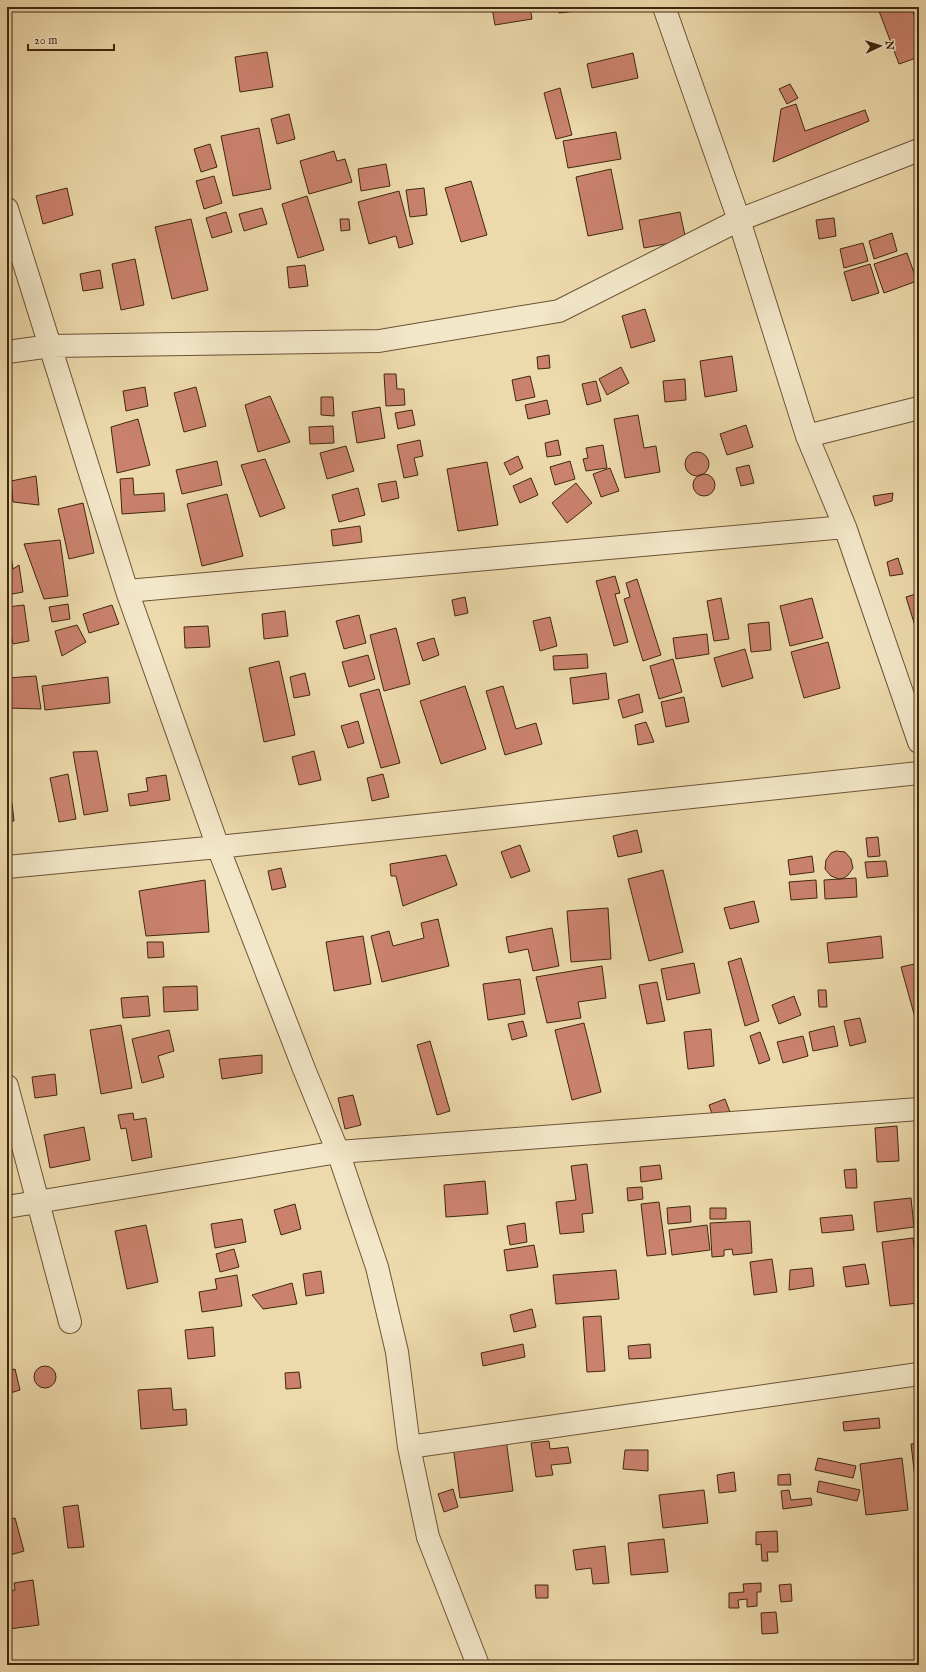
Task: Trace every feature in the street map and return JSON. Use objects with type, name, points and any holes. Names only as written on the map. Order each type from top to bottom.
[{"type":"street","points":[[664,7],[739,220],[807,436],[845,527],[919,742]]},
{"type":"street","points":[[7,352],[51,346],[379,341],[559,311],[739,220],[919,150]]},
{"type":"street","points":[[7,209],[127,591],[218,847],[304,1069],[338,1152],[377,1266],[397,1352],[409,1447],[428,1537],[478,1665]]},
{"type":"street","points":[[807,436],[919,408]]},
{"type":"street","points":[[127,591],[845,527]]},
{"type":"street","points":[[7,867],[218,847],[919,773]]},
{"type":"street","points":[[7,1086],[70,1322]]},
{"type":"street","points":[[7,1207],[338,1152],[919,1109]]},
{"type":"street","points":[[409,1447],[919,1374]]},
{"type":"building","points":[[530,7],[532,19],[495,25],[492,8]]},
{"type":"building","points":[[558,7],[577,7],[577,11],[559,13]]},
{"type":"building","points":[[890,7],[911,7],[919,28],[919,57],[899,64],[879,11]]},
{"type":"building","points":[[267,52],[273,87],[240,92],[235,57]]},
{"type":"building","points":[[633,53],[638,78],[592,88],[587,64]]},
{"type":"building","points":[[790,84],[798,98],[787,104],[779,89]]},
{"type":"building","points":[[560,88],[572,135],[556,139],[544,93]]},
{"type":"building","points":[[796,104],[805,131],[865,110],[869,121],[773,162],[781,109]]},
{"type":"building","points":[[289,114],[295,139],[277,144],[271,119]]},
{"type":"building","points":[[259,128],[271,189],[233,196],[221,136]]},
{"type":"building","points":[[616,132],[621,159],[568,168],[563,141]]},
{"type":"building","points":[[210,144],[217,167],[201,172],[194,149]]},
{"type":"building","points":[[334,151],[337,161],[345,159],[352,182],[309,194],[300,161]]},
{"type":"building","points":[[386,164],[390,186],[361,191],[358,169]]},
{"type":"building","points":[[611,169],[623,229],[588,236],[576,177]]},
{"type":"building","points":[[214,176],[222,203],[204,209],[196,181]]},
{"type":"building","points":[[471,181],[487,235],[461,242],[445,188]]},
{"type":"building","points":[[67,188],[73,215],[43,224],[36,196]]},
{"type":"building","points":[[424,188],[427,215],[410,217],[406,190]]},
{"type":"building","points":[[399,191],[413,244],[399,248],[396,236],[369,244],[358,202]]},
{"type":"building","points":[[307,196],[324,250],[298,258],[282,204]]},
{"type":"building","points":[[262,208],[267,224],[244,231],[239,214]]},
{"type":"building","points":[[226,212],[232,232],[212,238],[206,218]]},
{"type":"building","points":[[680,212],[686,240],[644,248],[639,220]]},
{"type":"building","points":[[834,218],[836,236],[819,239],[816,220]]},
{"type":"building","points":[[191,219],[208,290],[172,299],[155,227]]},
{"type":"building","points":[[340,219],[349,219],[350,230],[341,231]]},
{"type":"building","points":[[892,233],[897,251],[874,259],[869,241]]},
{"type":"building","points":[[863,243],[868,261],[844,268],[840,249]]},
{"type":"building","points":[[907,253],[917,281],[884,293],[874,264]]},
{"type":"building","points":[[135,259],[144,305],[121,310],[112,264]]},
{"type":"building","points":[[870,264],[879,293],[852,301],[844,272]]},
{"type":"building","points":[[305,265],[308,286],[289,288],[287,267]]},
{"type":"building","points":[[100,270],[103,288],[83,291],[80,274]]},
{"type":"building","points":[[645,309],[655,341],[631,348],[622,316]]},
{"type":"building","points":[[549,355],[550,368],[538,369],[537,357]]},
{"type":"building","points":[[732,356],[737,391],[705,397],[700,361]]},
{"type":"building","points":[[621,367],[629,383],[607,395],[599,379]]},
{"type":"building","points":[[384,374],[396,374],[397,389],[404,389],[405,405],[386,406]]},
{"type":"building","points":[[530,376],[535,397],[516,401],[512,380]]},
{"type":"building","points":[[685,379],[686,400],[665,402],[663,381]]},
{"type":"building","points":[[596,381],[601,401],[587,405],[582,384]]},
{"type":"building","points":[[145,387],[148,406],[126,411],[123,391]]},
{"type":"building","points":[[196,387],[206,426],[184,432],[174,393]]},
{"type":"building","points":[[270,396],[290,442],[258,452],[245,405]]},
{"type":"building","points":[[321,397],[333,397],[334,416],[321,415]]},
{"type":"building","points":[[547,400],[550,414],[528,419],[525,405]]},
{"type":"building","points":[[380,407],[385,438],[357,443],[352,412]]},
{"type":"building","points":[[412,410],[415,425],[398,429],[395,413]]},
{"type":"building","points":[[638,415],[644,448],[656,446],[660,472],[625,478],[614,419]]},
{"type":"building","points":[[138,419],[150,465],[117,473],[111,427]]},
{"type":"building","points":[[746,425],[753,447],[727,455],[720,434]]},
{"type":"building","points":[[333,426],[334,443],[310,444],[309,427]]},
{"type":"building","points":[[420,440],[423,456],[414,458],[418,475],[404,478],[397,445]]},
{"type":"building","points":[[558,440],[561,455],[547,457],[545,443]]},
{"type":"building","points":[[603,445],[607,468],[586,471],[583,459],[588,458],[586,448]]},
{"type":"building","points":[[346,446],[354,471],[327,479],[320,453]]},
{"type":"building","points":[[697,452],[706,455],[709,464],[706,473],[697,476],[688,473],[685,464],[688,455]]},
{"type":"building","points":[[518,456],[523,468],[510,475],[504,463]]},
{"type":"building","points":[[265,459],[285,508],[260,517],[241,465]]},
{"type":"building","points":[[217,461],[222,485],[182,494],[176,470]]},
{"type":"building","points":[[570,461],[575,479],[555,485],[550,467]]},
{"type":"building","points":[[487,462],[498,525],[458,531],[447,469]]},
{"type":"building","points":[[749,465],[754,483],[741,486],[736,468]]},
{"type":"building","points":[[610,468],[619,491],[601,497],[593,474]]},
{"type":"building","points":[[704,474],[712,477],[715,485],[712,493],[704,496],[696,493],[693,485],[696,477]]},
{"type":"building","points":[[36,476],[39,505],[13,502],[11,481]]},
{"type":"building","points":[[133,478],[134,495],[164,493],[165,511],[122,514],[120,479]]},
{"type":"building","points":[[531,478],[538,495],[520,503],[513,486]]},
{"type":"building","points":[[396,481],[399,498],[382,502],[378,484]]},
{"type":"building","points":[[576,483],[592,503],[567,523],[552,503]]},
{"type":"building","points":[[358,488],[365,515],[339,522],[332,495]]},
{"type":"building","points":[[893,493],[892,501],[875,506],[873,496]]},
{"type":"building","points":[[227,494],[243,556],[202,566],[187,504]]},
{"type":"building","points":[[83,503],[94,553],[69,559],[58,509]]},
{"type":"building","points":[[360,526],[362,542],[333,546],[331,530]]},
{"type":"building","points":[[60,540],[68,596],[44,599],[24,544]]},
{"type":"building","points":[[7,549],[10,549],[13,569],[19,565],[23,592],[7,595]]},
{"type":"building","points":[[898,558],[903,574],[890,576],[887,562]]},
{"type":"building","points":[[615,576],[620,593],[615,594],[628,642],[614,646],[596,581]]},
{"type":"building","points":[[637,579],[661,655],[643,661],[624,599],[630,597],[626,583]]},
{"type":"building","points":[[919,593],[919,628],[916,629],[906,597]]},
{"type":"building","points":[[465,597],[468,613],[455,616],[452,600]]},
{"type":"building","points":[[721,598],[729,639],[714,641],[707,601]]},
{"type":"building","points":[[812,598],[823,638],[790,646],[780,606]]},
{"type":"building","points":[[68,604],[70,619],[52,622],[49,607]]},
{"type":"building","points":[[24,605],[29,641],[13,644],[10,628],[7,628],[7,607]]},
{"type":"building","points":[[112,605],[119,624],[89,633],[83,614]]},
{"type":"building","points":[[285,611],[288,636],[264,639],[262,614]]},
{"type":"building","points":[[359,615],[366,643],[344,649],[336,621]]},
{"type":"building","points":[[550,617],[557,646],[540,651],[533,621]]},
{"type":"building","points":[[769,622],[771,650],[751,652],[748,624]]},
{"type":"building","points":[[77,625],[86,642],[62,656],[55,631]]},
{"type":"building","points":[[208,626],[210,647],[185,648],[184,627]]},
{"type":"building","points":[[396,628],[410,684],[384,691],[370,635]]},
{"type":"building","points":[[707,634],[709,654],[676,659],[673,638]]},
{"type":"building","points":[[919,635],[919,647],[916,636]]},
{"type":"building","points":[[434,638],[439,655],[423,661],[417,643]]},
{"type":"building","points":[[828,642],[840,688],[804,698],[791,652]]},
{"type":"building","points":[[745,649],[753,678],[722,687],[714,658]]},
{"type":"building","points":[[587,654],[588,668],[554,670],[553,656]]},
{"type":"building","points":[[368,655],[375,679],[349,687],[342,662]]},
{"type":"building","points":[[673,659],[682,692],[659,699],[650,666]]},
{"type":"building","points":[[279,661],[295,735],[264,742],[249,668]]},
{"type":"building","points":[[305,673],[310,695],[294,698],[290,677]]},
{"type":"building","points":[[606,673],[609,699],[573,704],[570,678]]},
{"type":"building","points":[[36,676],[41,709],[7,708],[7,678]]},
{"type":"building","points":[[108,677],[110,703],[45,710],[42,686]]},
{"type":"building","points":[[465,686],[486,749],[441,764],[420,701]]},
{"type":"building","points":[[503,686],[516,729],[536,723],[542,744],[505,755],[486,691]]},
{"type":"building","points":[[379,689],[400,763],[381,768],[360,694]]},
{"type":"building","points":[[639,694],[643,712],[623,718],[618,700]]},
{"type":"building","points":[[684,697],[689,722],[666,727],[661,702]]},
{"type":"building","points":[[358,721],[364,743],[348,748],[341,726]]},
{"type":"building","points":[[646,722],[654,742],[638,745],[635,725]]},
{"type":"building","points":[[97,751],[108,811],[84,815],[73,752]]},
{"type":"building","points":[[314,751],[321,780],[299,785],[292,757]]},
{"type":"building","points":[[68,774],[76,819],[59,822],[50,778]]},
{"type":"building","points":[[383,774],[389,797],[372,801],[367,778]]},
{"type":"building","points":[[166,775],[170,800],[130,806],[128,794],[148,791],[146,778]]},
{"type":"building","points":[[7,803],[12,803],[14,821],[7,821]]},
{"type":"building","points":[[637,830],[642,852],[618,857],[613,836]]},
{"type":"building","points":[[878,837],[880,856],[868,857],[866,838]]},
{"type":"building","points":[[520,845],[530,871],[511,878],[501,852]]},
{"type":"building","points":[[836,851],[845,852],[851,859],[853,868],[848,875],[839,879],[831,876],[825,869],[826,860],[831,853]]},
{"type":"building","points":[[446,855],[457,885],[403,906],[396,876],[391,876],[390,864]]},
{"type":"building","points":[[812,856],[814,872],[790,875],[788,860]]},
{"type":"building","points":[[886,861],[888,876],[867,878],[865,862]]},
{"type":"building","points":[[281,868],[286,887],[272,890],[268,871]]},
{"type":"building","points":[[663,870],[683,952],[649,961],[628,879]]},
{"type":"building","points":[[856,878],[857,897],[825,899],[824,880]]},
{"type":"building","points":[[205,880],[209,932],[146,936],[139,891]]},
{"type":"building","points":[[816,880],[817,898],[791,900],[789,882]]},
{"type":"building","points":[[754,901],[759,922],[730,929],[724,908]]},
{"type":"building","points":[[608,908],[611,959],[571,962],[567,911]]},
{"type":"building","points":[[438,919],[449,966],[382,982],[371,936],[389,931],[393,946],[424,938],[421,923]]},
{"type":"building","points":[[552,928],[559,966],[533,971],[528,949],[509,953],[506,937]]},
{"type":"building","points":[[363,936],[371,984],[334,991],[326,942]]},
{"type":"building","points":[[881,936],[883,958],[829,963],[827,943]]},
{"type":"building","points":[[147,942],[163,942],[164,957],[148,958]]},
{"type":"building","points":[[741,958],[759,1021],[745,1026],[728,962]]},
{"type":"building","points":[[694,963],[700,993],[667,1000],[661,969]]},
{"type":"building","points":[[919,963],[919,1032],[901,967]]},
{"type":"building","points":[[602,966],[606,998],[578,1002],[581,1018],[547,1023],[536,977]]},
{"type":"building","points":[[520,979],[525,1014],[488,1020],[483,984]]},
{"type":"building","points":[[657,982],[665,1021],[647,1024],[639,985]]},
{"type":"building","points":[[197,986],[198,1010],[164,1012],[163,987]]},
{"type":"building","points":[[818,990],[826,990],[827,1007],[819,1007]]},
{"type":"building","points":[[148,996],[150,1016],[123,1018],[121,998]]},
{"type":"building","points":[[794,996],[801,1015],[779,1024],[772,1005]]},
{"type":"building","points":[[860,1018],[866,1042],[850,1046],[844,1021]]},
{"type":"building","points":[[523,1021],[527,1036],[512,1040],[508,1024]]},
{"type":"building","points":[[584,1023],[601,1092],[572,1100],[555,1030]]},
{"type":"building","points":[[121,1025],[132,1088],[101,1094],[90,1030]]},
{"type":"building","points":[[834,1026],[838,1046],[813,1051],[809,1032]]},
{"type":"building","points":[[711,1029],[714,1066],[688,1069],[684,1032]]},
{"type":"building","points":[[169,1030],[174,1051],[158,1056],[164,1077],[142,1083],[132,1039]]},
{"type":"building","points":[[760,1032],[770,1060],[759,1064],[750,1036]]},
{"type":"building","points":[[803,1036],[808,1056],[783,1063],[777,1042]]},
{"type":"building","points":[[430,1041],[450,1111],[437,1115],[417,1045]]},
{"type":"building","points":[[262,1055],[262,1073],[222,1079],[219,1059]]},
{"type":"building","points":[[55,1074],[57,1095],[35,1098],[32,1077]]},
{"type":"building","points":[[353,1095],[361,1125],[345,1129],[338,1098]]},
{"type":"building","points":[[725,1099],[730,1112],[712,1114],[709,1105]]},
{"type":"building","points":[[133,1113],[134,1120],[146,1118],[152,1157],[132,1161],[126,1128],[121,1129],[118,1115]]},
{"type":"building","points":[[897,1126],[899,1161],[877,1162],[875,1128]]},
{"type":"building","points":[[84,1127],[90,1160],[50,1168],[44,1135]]},
{"type":"building","points":[[587,1164],[593,1213],[582,1214],[584,1232],[560,1234],[556,1202],[576,1200],[571,1166]]},
{"type":"building","points":[[660,1165],[662,1179],[641,1182],[640,1167]]},
{"type":"building","points":[[856,1169],[857,1188],[846,1188],[844,1170]]},
{"type":"building","points":[[485,1181],[488,1214],[446,1217],[444,1185]]},
{"type":"building","points":[[642,1187],[643,1199],[628,1201],[627,1188]]},
{"type":"building","points":[[911,1198],[914,1227],[877,1232],[874,1202]]},
{"type":"building","points":[[659,1202],[666,1254],[647,1256],[641,1204]]},
{"type":"building","points":[[295,1204],[301,1229],[281,1235],[274,1210]]},
{"type":"building","points":[[690,1206],[691,1222],[668,1224],[667,1208]]},
{"type":"building","points":[[710,1208],[726,1208],[726,1219],[710,1219]]},
{"type":"building","points":[[852,1215],[854,1230],[822,1233],[820,1218]]},
{"type":"building","points":[[242,1219],[246,1242],[215,1248],[211,1224]]},
{"type":"building","points":[[750,1221],[752,1253],[733,1255],[732,1249],[724,1250],[724,1256],[712,1257],[710,1223]]},
{"type":"building","points":[[525,1223],[527,1242],[510,1245],[507,1226]]},
{"type":"building","points":[[146,1225],[158,1282],[127,1289],[115,1231]]},
{"type":"building","points":[[707,1225],[710,1250],[672,1255],[669,1230]]},
{"type":"building","points":[[913,1238],[919,1282],[919,1303],[890,1306],[882,1242]]},
{"type":"building","points":[[534,1245],[538,1267],[507,1271],[504,1250]]},
{"type":"building","points":[[234,1249],[239,1267],[220,1272],[216,1254]]},
{"type":"building","points":[[772,1259],[777,1292],[754,1295],[750,1262]]},
{"type":"building","points":[[865,1264],[869,1284],[846,1287],[843,1267]]},
{"type":"building","points":[[812,1268],[814,1286],[789,1290],[790,1270]]},
{"type":"building","points":[[616,1270],[619,1299],[556,1304],[553,1275]]},
{"type":"building","points":[[321,1271],[324,1293],[306,1296],[303,1274]]},
{"type":"building","points":[[237,1275],[242,1306],[202,1312],[199,1292],[217,1289],[215,1279]]},
{"type":"building","points":[[292,1283],[297,1304],[263,1309],[252,1295]]},
{"type":"building","points":[[532,1309],[536,1327],[514,1332],[510,1315]]},
{"type":"building","points":[[7,1311],[11,1336],[7,1337]]},
{"type":"building","points":[[601,1316],[605,1371],[587,1372],[583,1317]]},
{"type":"building","points":[[213,1327],[215,1356],[188,1359],[185,1330]]},
{"type":"building","points":[[523,1344],[525,1357],[483,1366],[481,1353]]},
{"type":"building","points":[[650,1344],[651,1358],[629,1359],[628,1346]]},
{"type":"building","points":[[45,1366],[53,1369],[56,1377],[53,1385],[45,1388],[37,1385],[34,1377],[37,1369]]},
{"type":"building","points":[[15,1369],[20,1390],[7,1394],[7,1371]]},
{"type":"building","points":[[299,1372],[301,1388],[286,1389],[285,1373]]},
{"type":"building","points":[[171,1388],[173,1410],[186,1409],[187,1425],[141,1429],[138,1390]]},
{"type":"building","points":[[879,1418],[880,1428],[844,1431],[843,1422]]},
{"type":"building","points":[[506,1439],[513,1491],[460,1498],[453,1446]]},
{"type":"building","points":[[549,1441],[550,1449],[568,1447],[571,1463],[551,1465],[553,1475],[536,1477],[531,1443]]},
{"type":"building","points":[[919,1443],[919,1504],[918,1504],[911,1444]]},
{"type":"building","points":[[625,1450],[648,1450],[648,1471],[623,1469]]},
{"type":"building","points":[[818,1458],[856,1466],[853,1478],[815,1470]]},
{"type":"building","points":[[902,1458],[908,1510],[866,1515],[860,1464]]},
{"type":"building","points":[[734,1472],[736,1491],[719,1493],[717,1475]]},
{"type":"building","points":[[790,1474],[791,1485],[778,1485],[778,1475]]},
{"type":"building","points":[[819,1481],[860,1490],[857,1501],[817,1492]]},
{"type":"building","points":[[453,1489],[458,1507],[444,1512],[438,1494]]},
{"type":"building","points":[[704,1490],[708,1523],[663,1528],[659,1495]]},
{"type":"building","points":[[789,1490],[791,1500],[811,1498],[812,1505],[783,1509],[781,1491]]},
{"type":"building","points":[[78,1505],[84,1547],[68,1548],[63,1507]]},
{"type":"building","points":[[15,1518],[24,1551],[7,1556],[7,1520]]},
{"type":"building","points":[[777,1531],[778,1552],[767,1552],[768,1561],[762,1561],[761,1544],[756,1545],[756,1532]]},
{"type":"building","points":[[664,1539],[668,1572],[631,1575],[628,1543]]},
{"type":"building","points":[[605,1546],[609,1583],[593,1584],[591,1568],[576,1570],[573,1550]]},
{"type":"building","points":[[33,1580],[39,1625],[9,1629],[7,1591],[15,1590],[14,1583]]},
{"type":"building","points":[[761,1583],[761,1592],[757,1592],[757,1606],[747,1607],[747,1599],[738,1600],[739,1608],[729,1608],[729,1593],[744,1592],[743,1584]]},
{"type":"building","points":[[791,1584],[792,1601],[781,1602],[779,1585]]},
{"type":"building","points":[[535,1585],[548,1585],[548,1598],[536,1598]]},
{"type":"building","points":[[776,1612],[778,1633],[762,1634],[761,1613]]}]
